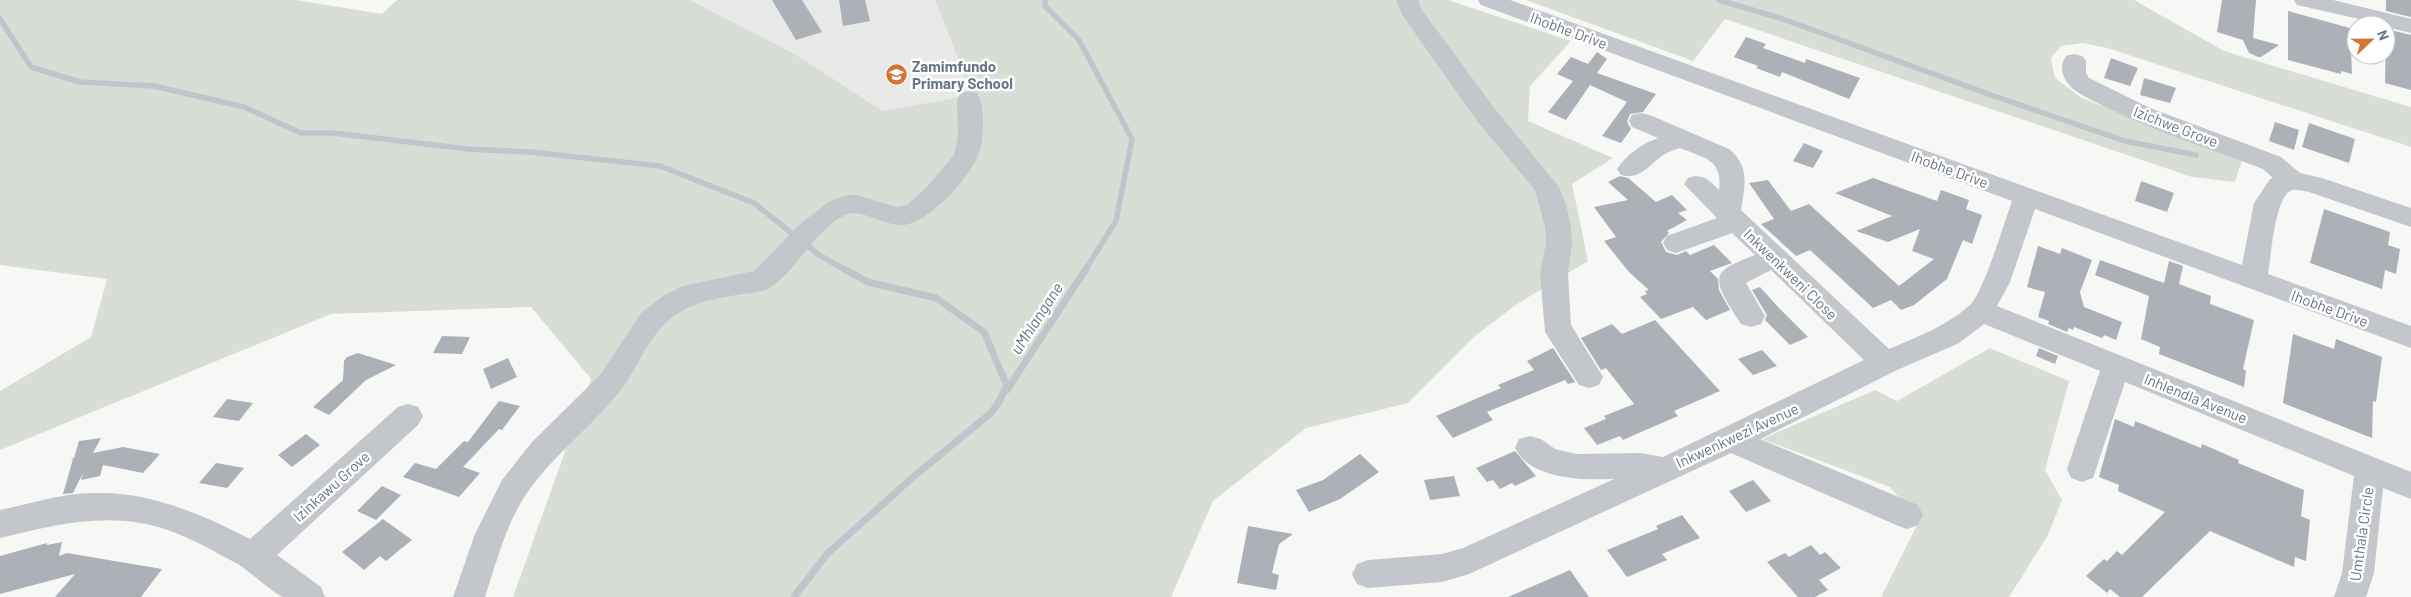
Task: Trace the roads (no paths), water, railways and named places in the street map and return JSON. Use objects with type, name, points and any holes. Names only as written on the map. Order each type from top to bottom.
[{"type":"street","points":[[1407,0],[1411,11],[1486,115],[1546,187],[1553,204],[1558,227],[1559,243],[1554,273],[1559,332],[1589,377]]},
{"type":"street","name":"Ihobhe Drive","points":[[1489,0],[2411,337]]},
{"type":"street","points":[[2306,0],[2411,26]]},
{"type":"street","name":"Izichwe Grove","points":[[2074,61],[2074,75],[2081,83],[2095,92],[2141,114],[2272,164],[2292,180],[2312,184],[2411,218]]},
{"type":"street","points":[[469,597],[503,505],[522,475],[609,384],[648,321],[672,303],[700,290],[757,282],[818,224],[840,207],[848,204],[894,217],[910,215],[917,211],[965,158],[969,150],[971,132],[969,99]]},
{"type":"street","points":[[1641,121],[1720,155],[1733,167],[1732,217],[1676,243]]},
{"type":"street","points":[[1630,169],[1655,148],[1681,138]]},
{"type":"street","points":[[2253,280],[2267,203],[2279,185],[2292,180]]},
{"type":"street","name":"Inkwenkweni Close","points":[[1697,184],[1885,363]]},
{"type":"street","name":"Inkwenkwezi Avenue","points":[[1368,574],[1442,568],[1469,560],[1663,469],[1731,440],[1885,363],[1950,335],[1981,311],[1996,282],[2026,197]]},
{"type":"street","points":[[1751,316],[1733,287],[1732,278],[1774,257]]},
{"type":"street","name":"Inhlendla Avenue","points":[[1981,311],[2411,486]]},
{"type":"street","points":[[2082,469],[2116,366]]},
{"type":"street","name":"Izinkawu Grove","points":[[253,556],[408,416]]},
{"type":"street","points":[[1731,440],[1907,515]]},
{"type":"street","points":[[1530,448],[1547,459],[1569,467],[1652,467],[1663,469]]},
{"type":"street","name":"Umthala Circle","points":[[2350,597],[2358,573],[2370,470]]},
{"type":"street","points":[[0,524],[62,510],[93,506],[120,507],[150,512],[190,524],[253,556],[309,597]]},
{"type":"waterway","name":"uMhlangane","points":[[1045,0],[1045,6],[1079,40],[1132,139],[1116,221],[1085,270]]},
{"type":"waterway","points":[[1719,0],[1783,19],[1991,95],[2125,141],[2196,155]]},
{"type":"waterway","points":[[0,19],[31,67],[80,82],[154,86],[244,107],[301,133],[333,133],[468,149],[530,152],[660,166],[754,203],[819,255],[846,270]]},
{"type":"waterway","points":[[844,269],[868,282],[936,298],[984,332],[1007,386],[997,404]]},
{"type":"waterway","name":"uMhlangane","points":[[1007,390],[1086,269]]},
{"type":"waterway","name":"uMhlangane","points":[[794,597],[827,554],[912,478],[991,413],[997,404]]},
{"type":"place","name":"Zamimfundo Primary School","points":[[896,75]]}]
